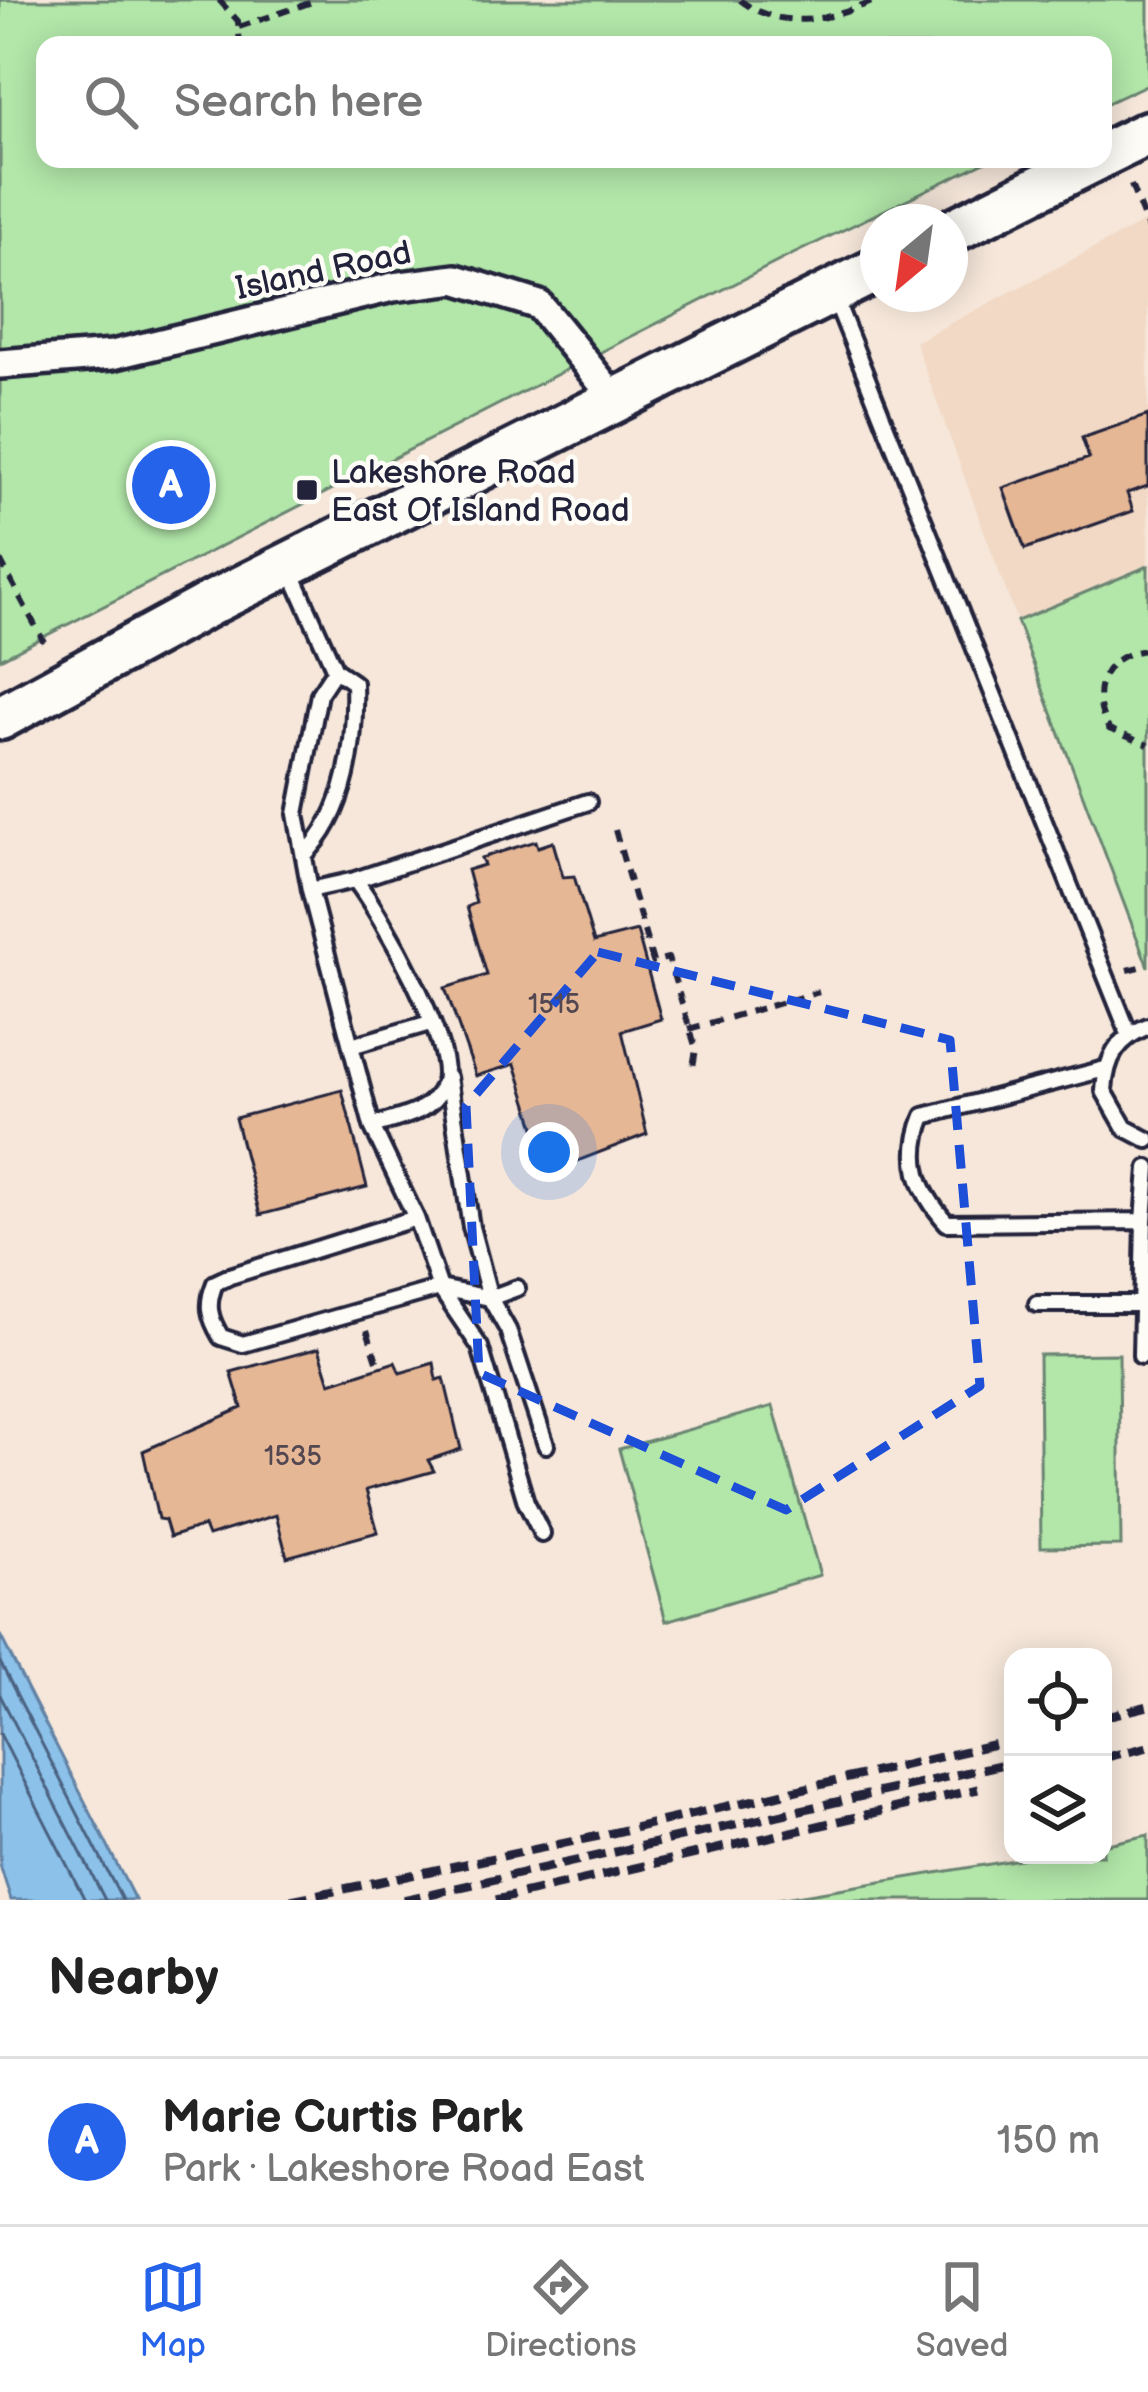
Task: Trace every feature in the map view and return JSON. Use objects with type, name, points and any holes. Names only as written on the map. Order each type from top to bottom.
[{"type":"main road","points":[[1112,164],[1148,133]]},
{"type":"main road","points":[[968,225],[1105,168]]},
{"type":"main road","points":[[0,718],[615,399],[860,278]]},
{"type":"street","name":"Island Road","points":[[0,364],[112,356],[393,286],[456,279],[539,305],[615,399]]},
{"type":"lane","points":[[832,292],[1130,1034]]},
{"type":"lane","points":[[289,566],[335,670],[354,683],[356,730],[326,836],[304,856]]},
{"type":"lane","points":[[335,670],[319,694],[296,814],[310,890],[372,1126],[416,1218],[440,1288],[480,1347],[526,1502],[542,1534]]},
{"type":"lane","points":[[310,890],[356,880],[588,802]]},
{"type":"lane","points":[[356,880],[405,959],[447,1070],[471,1227],[490,1298],[508,1330],[546,1445]]},
{"type":"lane","points":[[351,1046],[430,1023]]},
{"type":"lane","points":[[1148,1026],[1130,1034],[1106,1069],[1111,1112],[1125,1128],[1148,1140]]},
{"type":"lane","points":[[1106,1069],[924,1116],[914,1140],[914,1165],[929,1203],[947,1223],[1144,1221]]},
{"type":"lane","points":[[372,1126],[418,1112],[442,1090],[447,1070]]},
{"type":"lane","points":[[1141,1356],[1148,1168]]},
{"type":"lane","points":[[416,1218],[215,1283],[208,1300],[210,1319],[221,1337],[243,1344],[440,1288],[490,1298],[517,1288]]},
{"type":"lane","points":[[1037,1304],[1142,1304]]},
{"type":"path","points":[[219,0],[240,36]]},
{"type":"path","points":[[238,27],[319,0]]},
{"type":"path","points":[[740,0],[777,20],[813,20],[876,0]]},
{"type":"path","points":[[1111,168],[1148,229]]},
{"type":"path","points":[[0,560],[44,642]]},
{"type":"path","points":[[1148,650],[1120,657],[1107,668],[1097,699],[1109,729],[1148,745]]},
{"type":"path","points":[[615,830],[652,962],[668,958],[696,1048],[693,1067]]},
{"type":"path","points":[[689,1029],[819,992]]},
{"type":"path","points":[[362,1312],[377,1361]]},
{"type":"highlighted area","points":[[598,952],[950,1040],[980,1386],[786,1510],[479,1373],[466,1106]]},
{"type":"shaded area","points":[[1148,220],[1148,566],[1017,621],[915,342]]},
{"type":"green space","points":[[0,0],[1148,0],[1148,84],[1112,101],[1112,36],[36,36],[36,168],[972,168],[897,204],[860,204],[860,222],[0,659]]},
{"type":"green space","points":[[1148,566],[1148,967],[1017,621]]},
{"type":"green space","points":[[1119,1354],[1121,1546],[1041,1547],[1039,1355]]},
{"type":"green space","points":[[773,1406],[820,1575],[666,1621],[619,1449]]},
{"type":"green space","points":[[1148,1835],[1148,1900],[772,1900],[1004,1862],[1112,1864],[1112,1843]]},
{"type":"water","points":[[0,1635],[135,1900],[11,1900],[0,1865]]},
{"type":"building","points":[[1148,415],[1148,486],[1127,493],[1133,511],[1025,549],[1003,488],[1089,458],[1082,438]]},
{"type":"building","points":[[536,841],[538,847],[553,842],[563,877],[574,876],[594,942],[637,931],[661,1019],[622,1031],[647,1134],[575,1162],[572,1157],[555,1162],[545,1128],[536,1130],[515,1064],[476,1076],[445,988],[487,975],[467,907],[476,903],[467,870],[484,865],[481,858]]},
{"type":"building","points":[[342,1090],[367,1187],[260,1215],[235,1118]]},
{"type":"building","points":[[319,1348],[330,1383],[395,1362],[400,1373],[434,1363],[437,1380],[444,1378],[461,1449],[428,1460],[434,1471],[366,1490],[378,1532],[287,1557],[276,1515],[208,1536],[204,1526],[170,1537],[165,1520],[158,1519],[143,1451],[242,1408],[231,1372]]},
{"type":"railway","points":[[1112,1715],[1148,1706]]},
{"type":"railway","points":[[291,1900],[599,1836],[1004,1742]]},
{"type":"railway","points":[[1111,1756],[1148,1747]]},
{"type":"railway","points":[[403,1900],[1004,1764]]},
{"type":"railway","points":[[496,1900],[978,1789]]},
{"type":"place","name":"Marie Curtis Park","points":[[171,485]]},
{"type":"place","name":"Lakeshore Road East Of Island Road","points":[[307,490]]}]
